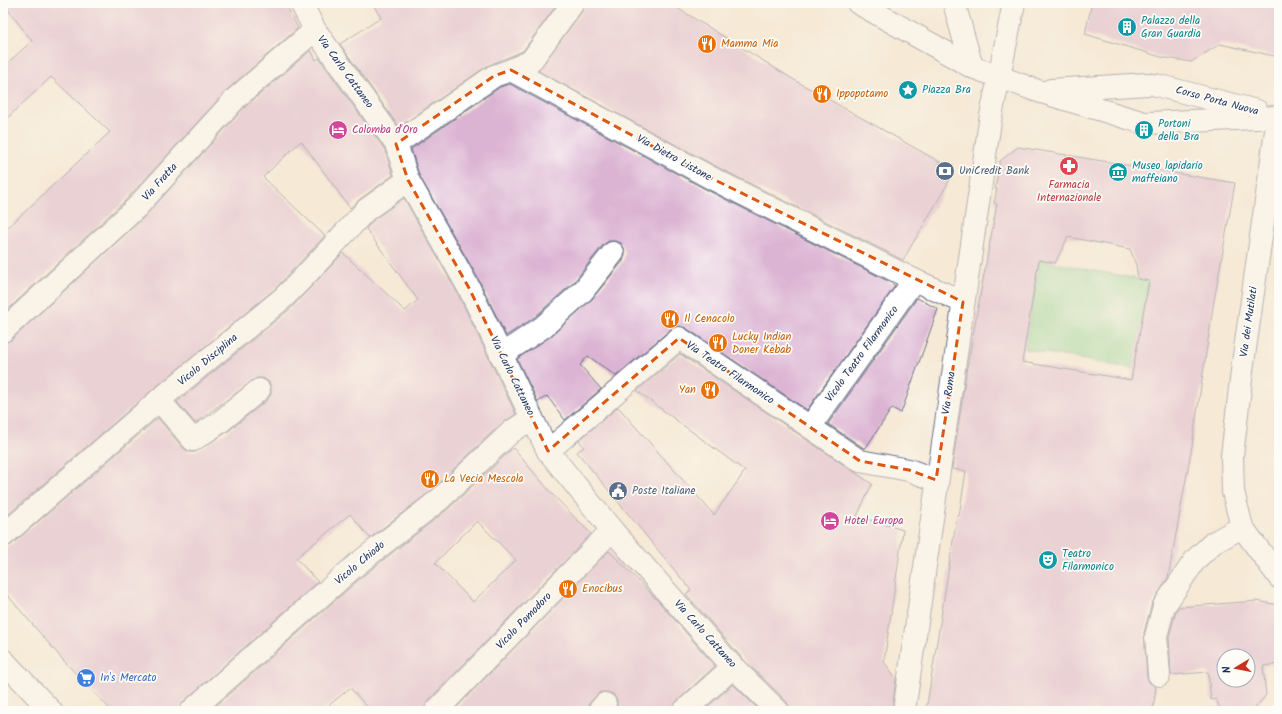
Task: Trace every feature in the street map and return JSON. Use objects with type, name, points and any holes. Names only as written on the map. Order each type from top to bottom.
[{"type":"street","points":[[396,144],[494,76],[518,73],[531,61],[572,3]]},
{"type":"street","points":[[858,3],[972,67],[998,76],[1014,3]]},
{"type":"street","points":[[954,3],[972,67]]},
{"type":"street","name":"Via Carlo Cattaneo","points":[[307,5],[315,30],[396,144],[408,180],[469,288],[548,451],[612,530],[733,667],[778,711]]},
{"type":"street","name":"Via Fratta","points":[[3,332],[136,208],[236,98],[315,30]]},
{"type":"street","name":"Via Dietro Listone","points":[[518,73],[715,180],[914,280],[962,302]]},
{"type":"street","name":"Corso Porta Nuova","points":[[998,76],[1038,91],[1145,123],[1279,117]]},
{"type":"street","name":"Via Roma","points":[[904,711],[962,302],[998,76]]},
{"type":"street","name":"Corso Porta Nuova","points":[[1038,91],[1152,84],[1279,117]]},
{"type":"street","name":"Via dei Mutilati","points":[[1279,117],[1243,363],[1232,456],[1233,492],[1242,527],[1279,577]]},
{"type":"street","name":"Vicolo Disciplina","points":[[3,536],[159,400],[283,298],[366,210],[408,180]]},
{"type":"street","points":[[502,355],[542,327],[583,291],[612,253]]},
{"type":"street","name":"Vicolo Teatro Filarmonico","points":[[810,427],[914,280]]},
{"type":"street","name":"Via Teatro Filarmonico","points":[[548,451],[679,338],[860,461],[909,470],[936,480]]},
{"type":"street","points":[[159,400],[193,440],[220,422],[259,390]]},
{"type":"street","name":"Vicolo Chiodo","points":[[191,711],[356,565],[440,499],[511,432],[532,418]]},
{"type":"street","points":[[1159,675],[1156,636],[1164,606],[1195,560],[1213,543],[1242,527]]},
{"type":"street","name":"Vicolo Pomodoro","points":[[436,711],[612,530]]},
{"type":"street","points":[[3,660],[50,711]]},
{"type":"street","points":[[684,711],[733,667]]},
{"type":"highlighted area","points":[[511,70],[715,180],[963,302],[936,480],[909,470],[860,461],[679,338],[548,451],[469,288],[408,180],[396,144],[494,76]]},
{"type":"green space","points":[[1039,260],[1149,281],[1134,369],[1025,349]]},
{"type":"building","points":[[3,3],[285,3],[298,28],[228,89],[127,199],[3,314],[3,232],[110,132],[51,77],[3,122],[3,67],[32,41]]},
{"type":"building","points":[[372,3],[558,3],[523,51],[487,66],[399,127],[340,44],[381,18]]},
{"type":"building","points":[[585,3],[669,3],[796,81],[954,170],[947,185],[903,260],[721,169],[538,71],[583,10]]},
{"type":"building","points":[[1092,3],[1279,3],[1279,57],[1220,44],[1191,62],[1161,57],[1085,34]]},
{"type":"building","points":[[311,50],[316,60],[319,58],[385,150],[393,175],[350,208],[301,141],[263,177],[325,236],[275,289],[151,391],[3,519],[3,343],[11,340],[144,217],[245,107]]},
{"type":"building","points":[[510,84],[709,191],[890,282],[895,286],[807,410],[686,328],[679,326],[671,329],[616,376],[588,356],[580,365],[601,389],[565,420],[547,396],[538,402],[517,359],[551,336],[591,300],[623,261],[625,254],[624,248],[621,243],[615,241],[609,241],[603,245],[574,282],[535,317],[506,336],[480,282],[419,175],[411,149],[500,87]]},
{"type":"building","points":[[1018,147],[1235,183],[1213,307],[1192,446],[1168,578],[1152,603],[1144,633],[1147,676],[1149,682],[1156,687],[1153,711],[926,711],[957,516],[959,516],[966,471],[952,469],[967,367],[997,204],[994,203],[1000,161]],"holes":[[[1068,237],[1130,249],[1136,265],[1138,279],[1149,281],[1131,380],[1022,362],[1039,260],[1055,263]]]},
{"type":"building","points":[[404,198],[458,294],[516,414],[502,423],[432,490],[370,538],[350,514],[296,558],[318,582],[183,702],[179,711],[112,711],[63,660],[3,590],[3,548],[11,545],[158,418],[183,448],[189,452],[195,452],[227,432],[267,400],[271,394],[269,382],[263,378],[257,378],[195,423],[177,402],[291,308],[343,253],[405,311],[418,300],[366,229],[374,219]]},
{"type":"building","points":[[917,298],[938,309],[901,413],[892,408],[865,449],[828,424]]},
{"type":"building","points":[[680,354],[872,484],[857,516],[903,530],[884,662],[896,678],[892,711],[790,711],[787,702],[742,658],[686,594],[691,590],[577,452],[584,447],[579,440],[618,407],[714,515],[745,471],[637,391]]},
{"type":"building","points":[[513,448],[553,495],[591,534],[427,702],[424,711],[371,711],[350,688],[322,711],[210,711],[364,575],[449,508]],"holes":[[[477,521],[516,560],[473,602],[435,563]]]},
{"type":"building","points":[[609,551],[659,602],[715,666],[676,702],[672,711],[615,711],[617,700],[613,694],[600,692],[589,703],[587,711],[453,711]]},
{"type":"building","points":[[1256,601],[1279,605],[1279,664],[1263,666],[1266,695],[1253,711],[1221,711],[1216,699],[1211,700],[1208,672],[1171,675],[1169,637],[1176,611],[1179,607]]},
{"type":"building","points":[[733,684],[760,711],[703,711]]},
{"type":"place","name":"Palazzo della Gran Guardia","points":[[1127,27]]},
{"type":"place","name":"Mamma Mia","points":[[707,44]]},
{"type":"place","name":"Piazza Bra","points":[[908,90]]},
{"type":"place","name":"Ippopotamo","points":[[822,94]]},
{"type":"place","name":"Colomba d'Oro","points":[[338,130]]},
{"type":"place","name":"Portoni della Bra","points":[[1144,130]]},
{"type":"place","name":"Farmacia Internazionale","points":[[1069,166]]},
{"type":"place","name":"UniCredit Bank","points":[[945,171]]},
{"type":"place","name":"Museo lapidario maffeiano","points":[[1118,172]]},
{"type":"place","name":"Il Cenacolo","points":[[670,319]]},
{"type":"place","name":"Lucky Indian Doner Kebab","points":[[718,343]]},
{"type":"place","name":"Yan","points":[[710,390]]},
{"type":"place","name":"La Vecia Mescola","points":[[430,479]]},
{"type":"place","name":"Poste Italiane","points":[[618,491]]},
{"type":"place","name":"Hotel Europa","points":[[830,521]]},
{"type":"place","name":"Teatro Filarmonico","points":[[1048,560]]},
{"type":"place","name":"Enocibus","points":[[568,589]]},
{"type":"place","name":"In's Mercato","points":[[86,678]]}]
